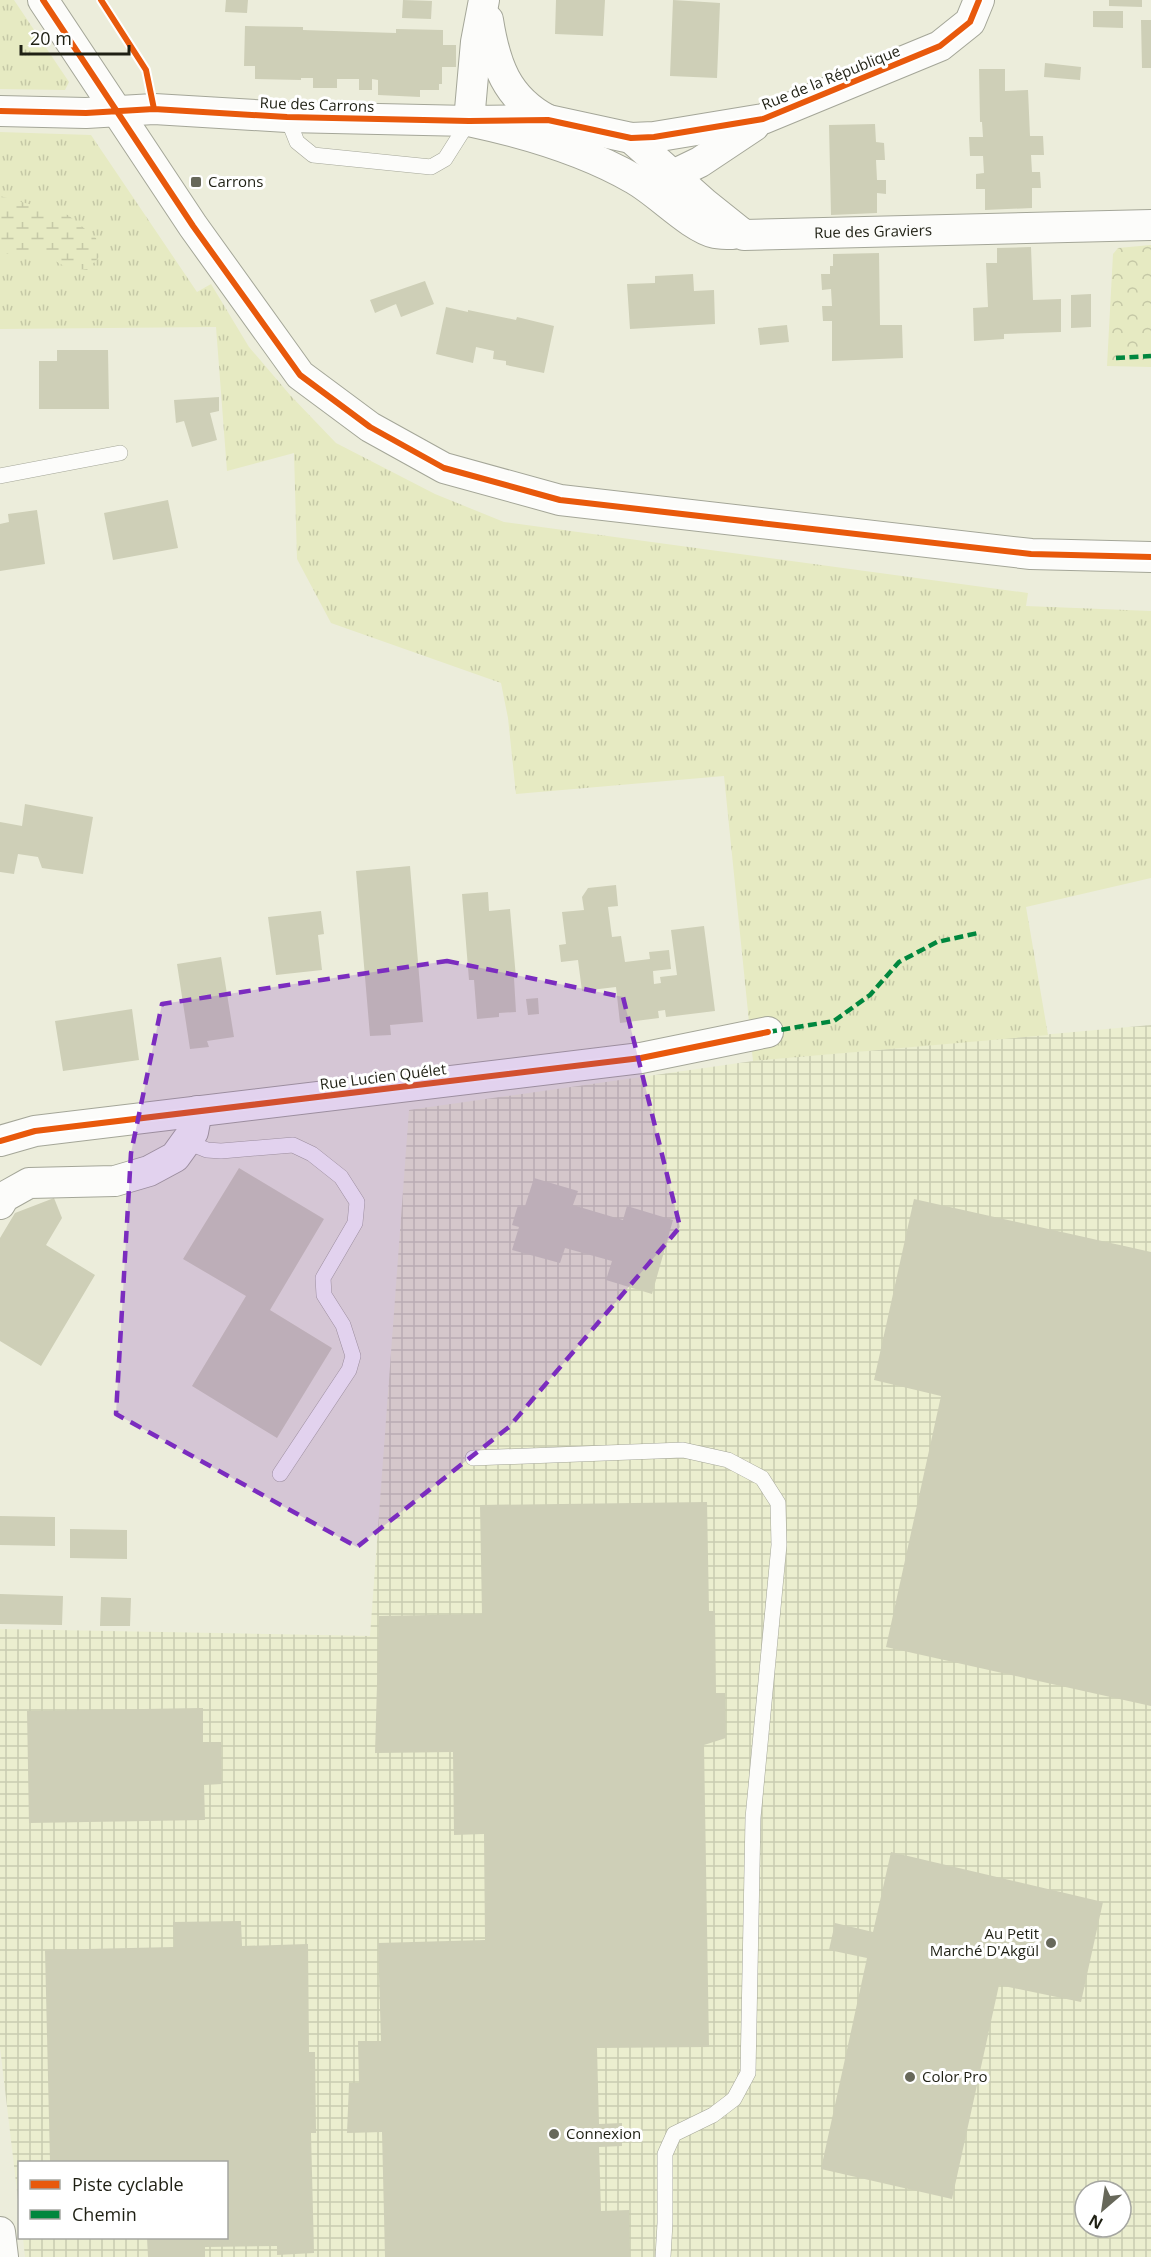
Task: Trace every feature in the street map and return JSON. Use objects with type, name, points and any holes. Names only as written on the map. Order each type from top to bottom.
[{"type":"street","points":[[43,0],[193,226],[300,375],[370,428],[444,468],[560,500],[1031,554],[1151,557]]},
{"type":"street","points":[[484,0],[495,58],[506,82],[517,98],[548,120]]},
{"type":"street","points":[[469,121],[476,42],[484,0]]},
{"type":"street","name":"Rue de la République","points":[[631,138],[654,137],[763,119],[940,46],[970,22],[979,0]]},
{"type":"street","name":"Rue des Carrons","points":[[0,111],[86,114],[154,109],[287,117],[469,121],[548,120],[631,138]]},
{"type":"street","points":[[633,178],[673,175],[700,162],[763,119]]},
{"type":"street","name":"Rue des Graviers","points":[[469,121],[526,133],[633,178],[699,226],[715,233],[744,235],[1151,225]]},
{"type":"street","points":[[631,138],[744,235]]},
{"type":"street","name":"Rue Lucien Quélet","points":[[0,1141],[35,1131],[641,1058],[768,1032]]},
{"type":"street","points":[[0,1204],[4,1197],[29,1183],[115,1181],[149,1171],[175,1157],[187,1142],[193,1132],[197,1111]]},
{"type":"street","points":[[0,2232],[3,2257]]},
{"type":"lane","points":[[287,117],[297,142],[313,155],[431,167],[445,159],[469,121]]},
{"type":"lane","points":[[0,476],[120,453]]},
{"type":"lane","points":[[187,1142],[207,1150],[221,1151],[293,1145],[312,1154],[341,1177],[357,1202],[355,1223],[324,1278],[324,1295],[343,1325],[353,1356],[349,1370],[280,1474]]},
{"type":"lane","points":[[472,1458],[683,1450],[728,1460],[762,1478],[778,1503],[779,1545],[753,1818],[748,2073],[734,2099],[713,2115],[674,2134],[665,2154],[663,2257]]},
{"type":"highlighted area","points":[[447,961],[623,997],[680,1227],[509,1427],[357,1547],[116,1414],[131,1153],[162,1004]]},
{"type":"shaded area","points":[[1151,1025],[1151,2257],[25,2257],[23,2239],[228,2239],[228,2161],[18,2161],[18,2200],[0,2047],[0,1629],[370,1636],[409,1110],[753,1061]]},
{"type":"green space","points":[[0,0],[14,0],[69,82],[65,90],[0,89]]},
{"type":"green space","points":[[0,132],[91,135],[197,292],[211,284],[249,347],[290,395],[336,443],[435,494],[504,522],[1028,593],[1026,606],[1151,611],[1151,878],[1026,907],[1048,1035],[753,1061],[724,776],[516,794],[508,718],[501,683],[331,623],[297,559],[294,453],[227,471],[216,327],[0,329]]},
{"type":"green space","points":[[0,196],[68,215],[96,238],[99,257],[87,270],[66,267],[41,253],[18,252],[0,255]]},
{"type":"green space","points":[[1151,245],[1151,367],[1107,366],[1113,254],[1118,248]]},
{"type":"building","points":[[226,0],[248,0],[247,13],[225,12]]},
{"type":"building","points":[[403,0],[432,1],[431,19],[402,18]]},
{"type":"building","points":[[556,0],[605,0],[603,36],[555,34]]},
{"type":"building","points":[[673,0],[720,3],[717,78],[670,76]]},
{"type":"building","points":[[1109,0],[1142,0],[1142,7],[1109,6]]},
{"type":"building","points":[[1093,11],[1123,11],[1123,28],[1093,27]]},
{"type":"building","points":[[1141,20],[1151,20],[1151,68],[1142,68]]},
{"type":"building","points":[[245,26],[396,33],[396,29],[443,30],[443,45],[456,45],[456,67],[442,67],[442,84],[439,84],[439,90],[420,90],[420,97],[378,95],[378,80],[372,79],[372,90],[359,90],[359,79],[337,79],[337,88],[313,88],[313,78],[255,79],[255,66],[244,66]]},
{"type":"building","points":[[1045,63],[1081,67],[1080,80],[1044,77]]},
{"type":"building","points":[[979,69],[1005,69],[1005,91],[1028,90],[1030,136],[1043,136],[1044,155],[1031,155],[1032,172],[1040,172],[1041,188],[1032,188],[1032,208],[985,210],[985,189],[976,189],[976,174],[984,173],[983,156],[970,156],[969,137],[983,137],[982,122],[980,122]]},
{"type":"building","points":[[875,124],[876,142],[884,143],[885,160],[876,160],[877,180],[886,180],[886,194],[877,193],[877,213],[831,215],[829,125]]},
{"type":"building","points":[[1031,247],[1033,300],[1061,299],[1061,332],[1004,334],[1004,339],[974,341],[973,308],[988,307],[986,263],[997,263],[997,248]]},
{"type":"building","points":[[879,253],[880,325],[902,325],[903,358],[832,361],[832,321],[823,321],[822,306],[832,306],[831,289],[822,290],[821,274],[830,274],[833,254]]},
{"type":"building","points":[[693,274],[694,291],[714,290],[715,324],[630,329],[627,284],[655,283],[655,276]]},
{"type":"building","points":[[425,281],[434,304],[401,317],[396,304],[375,313],[370,300]]},
{"type":"building","points":[[1091,294],[1091,327],[1071,328],[1071,295]]},
{"type":"building","points":[[446,307],[516,320],[517,317],[554,326],[544,373],[506,365],[506,361],[493,359],[494,351],[476,347],[473,363],[436,354]]},
{"type":"building","points":[[787,325],[789,342],[760,345],[758,328]]},
{"type":"building","points":[[57,350],[108,350],[109,409],[39,409],[39,361],[57,361]]},
{"type":"building","points":[[219,397],[219,411],[210,413],[217,440],[192,447],[184,421],[176,423],[174,400]]},
{"type":"building","points":[[168,500],[178,548],[113,560],[104,513]]},
{"type":"building","points":[[37,510],[45,564],[0,571],[0,524],[9,522],[8,514]]},
{"type":"building","points":[[25,804],[93,817],[83,874],[42,868],[38,857],[18,854],[14,874],[0,872],[0,822],[22,826]]},
{"type":"building","points":[[410,866],[423,1022],[390,1025],[391,1035],[370,1036],[356,871]]},
{"type":"building","points":[[616,885],[618,906],[608,907],[612,937],[621,936],[625,962],[650,959],[649,952],[669,950],[671,969],[653,971],[654,984],[661,983],[660,977],[677,975],[671,930],[704,926],[715,1011],[666,1017],[665,1010],[658,1011],[659,1018],[620,1023],[616,987],[582,991],[578,960],[561,962],[559,945],[566,944],[562,912],[584,910],[582,897],[588,888]]},
{"type":"building","points":[[488,892],[489,911],[510,909],[516,978],[514,978],[516,1012],[499,1013],[499,1017],[477,1019],[474,980],[469,980],[462,894]]},
{"type":"building","points":[[321,911],[324,934],[318,935],[322,970],[276,975],[268,917]]},
{"type":"building","points":[[221,957],[234,1037],[207,1041],[209,1047],[190,1049],[177,964]]},
{"type":"building","points":[[538,998],[539,1014],[528,1015],[526,999]]},
{"type":"building","points":[[132,1009],[139,1060],[63,1071],[55,1021]]},
{"type":"building","points":[[239,1168],[324,1219],[270,1310],[332,1348],[277,1438],[192,1386],[246,1296],[183,1259]]},
{"type":"building","points":[[534,1178],[578,1191],[573,1205],[623,1220],[627,1206],[673,1220],[652,1294],[606,1280],[612,1261],[565,1248],[560,1263],[512,1250],[519,1227],[512,1225],[518,1205],[525,1206]]},
{"type":"building","points":[[54,1198],[62,1218],[46,1245],[95,1275],[41,1366],[0,1341],[0,1238],[15,1213]]},
{"type":"building","points":[[914,1199],[1151,1252],[1151,1706],[886,1647],[941,1396],[874,1380]]},
{"type":"building","points":[[707,1502],[709,1611],[715,1611],[716,1693],[725,1693],[726,1738],[704,1745],[709,2047],[597,2048],[599,2124],[622,2123],[622,2146],[599,2147],[601,2211],[629,2210],[630,2257],[385,2257],[382,2132],[347,2133],[349,2083],[359,2083],[358,2041],[381,2041],[378,1943],[485,1940],[484,1834],[454,1835],[453,1752],[375,1753],[379,1616],[482,1614],[480,1505]]},
{"type":"building","points":[[0,1516],[55,1517],[55,1546],[0,1545]]},
{"type":"building","points":[[70,1529],[127,1530],[127,1559],[70,1558]]},
{"type":"building","points":[[0,1594],[63,1596],[62,1625],[0,1624]]},
{"type":"building","points":[[101,1597],[131,1598],[130,1626],[100,1626]]},
{"type":"building","points":[[203,1708],[203,1742],[221,1742],[222,1784],[204,1785],[205,1820],[29,1823],[27,1711]]},
{"type":"building","name":"Color Pro","points":[[891,1852],[1103,1902],[1081,2002],[999,1985],[952,2199],[821,2169],[867,1958],[829,1950],[835,1923],[873,1932]]},
{"type":"building","points":[[241,1921],[242,1946],[308,1944],[309,2052],[315,2052],[316,2133],[311,2133],[314,2253],[277,2255],[277,2246],[205,2247],[205,2257],[148,2257],[147,2239],[228,2239],[228,2161],[50,2161],[45,1950],[174,1947],[173,1922]]},
{"type":"marked path","points":[[1116,358],[1151,356]]},
{"type":"marked path","points":[[768,1032],[834,1021],[870,995],[899,962],[937,942],[978,933]]},
{"type":"cycle path","points":[[43,0],[193,226],[300,375],[370,427],[444,468],[560,500],[1031,554],[1151,557]]},
{"type":"cycle path","points":[[101,0],[146,70],[154,109]]},
{"type":"cycle path","points":[[0,111],[86,113],[154,109],[287,117],[469,121],[548,120],[631,138],[654,137],[763,119],[940,46],[970,22],[979,0]]},
{"type":"cycle path","points":[[0,1141],[35,1131],[641,1058],[768,1032]]},
{"type":"place","name":"Carrons","points":[[196,182]]},
{"type":"place","name":"Au Petit Marché D'Akgül","points":[[1051,1943]]},
{"type":"place","name":"Color Pro","points":[[910,2077]]},
{"type":"place","name":"Connexion","points":[[554,2134]]}]
